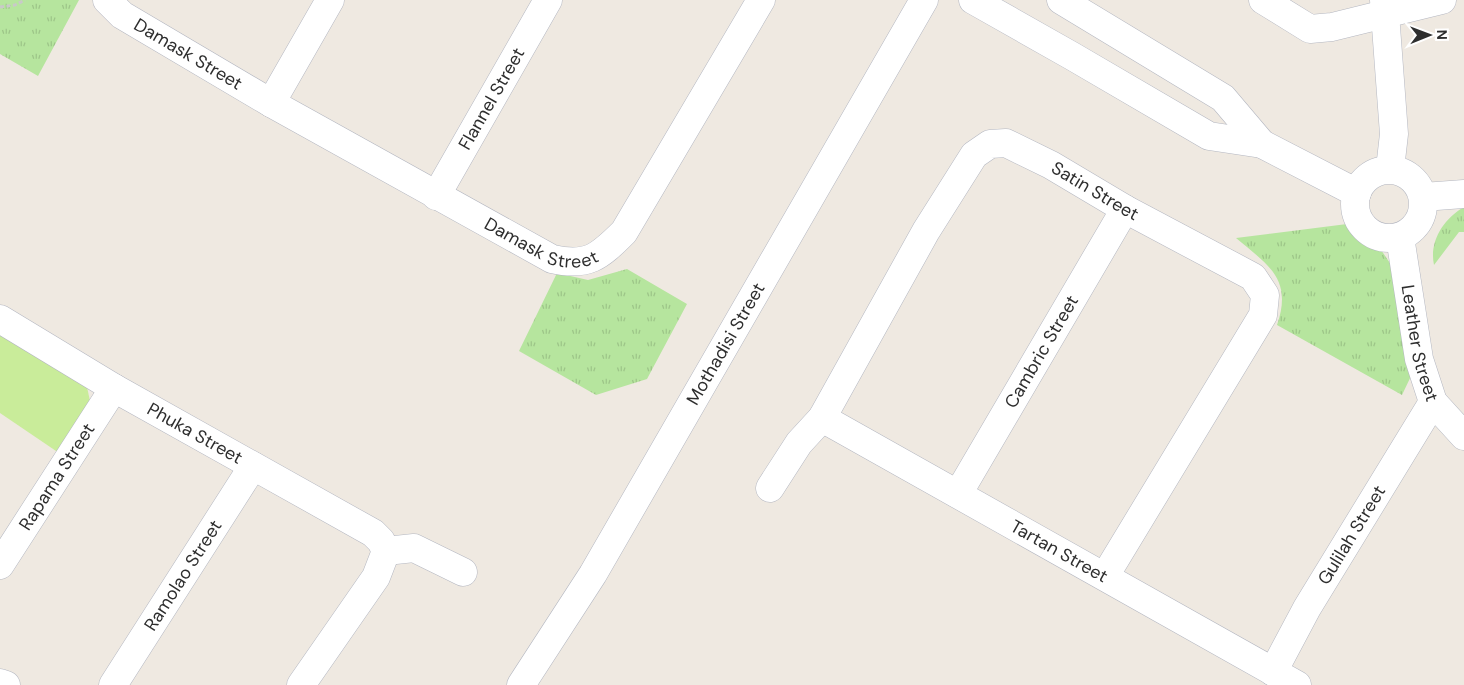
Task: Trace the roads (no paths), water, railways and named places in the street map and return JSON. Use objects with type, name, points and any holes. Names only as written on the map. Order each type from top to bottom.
[{"type":"street","name":"Damask Street","points":[[107,0],[122,15],[271,103],[552,259],[572,263],[588,260],[605,251],[624,232],[762,0]]},
{"type":"street","points":[[271,103],[330,0]]},
{"type":"street","name":"Flannel Street","points":[[436,196],[548,0]]},
{"type":"street","name":"Mothadisi Street","points":[[521,685],[593,574],[924,0]]},
{"type":"street","points":[[973,0],[1209,136],[1262,144],[1357,193]]},
{"type":"street","points":[[1061,0],[1223,98],[1262,144]]},
{"type":"street","points":[[1263,0],[1310,28],[1332,28],[1385,7],[1442,0]]},
{"type":"street","points":[[1385,7],[1394,134],[1390,169]]},
{"type":"street","name":"Satin Street","points":[[770,488],[799,443],[822,418],[926,230],[974,155],[990,144],[1006,143],[1051,165],[1125,209],[1253,277],[1265,295],[1262,315],[1105,576]]},
{"type":"street","points":[[1390,169],[1412,177],[1423,197],[1422,217],[1416,226],[1400,237],[1379,237],[1369,232],[1356,214],[1357,193],[1362,183],[1370,176],[1390,169]]},
{"type":"street","points":[[1423,197],[1464,194]]},
{"type":"street","name":"Cambric Street","points":[[958,494],[1125,209]]},
{"type":"street","name":"Leather Street","points":[[1400,237],[1419,359],[1433,402],[1464,436]]},
{"type":"street","name":"Phuka Street","points":[[0,319],[114,388],[372,533],[381,541],[386,551]]},
{"type":"street","name":"Rapama Street","points":[[0,565],[114,388]]},
{"type":"street","name":"Gulilah Street","points":[[1273,672],[1307,608],[1433,402]]},
{"type":"street","name":"Tartan Street","points":[[822,418],[1297,685]]},
{"type":"street","name":"Ramolao Street","points":[[113,685],[253,466]]},
{"type":"street","points":[[301,685],[376,577],[386,551],[414,548],[464,572]]},
{"type":"street","points":[[0,683],[6,685]]}]
